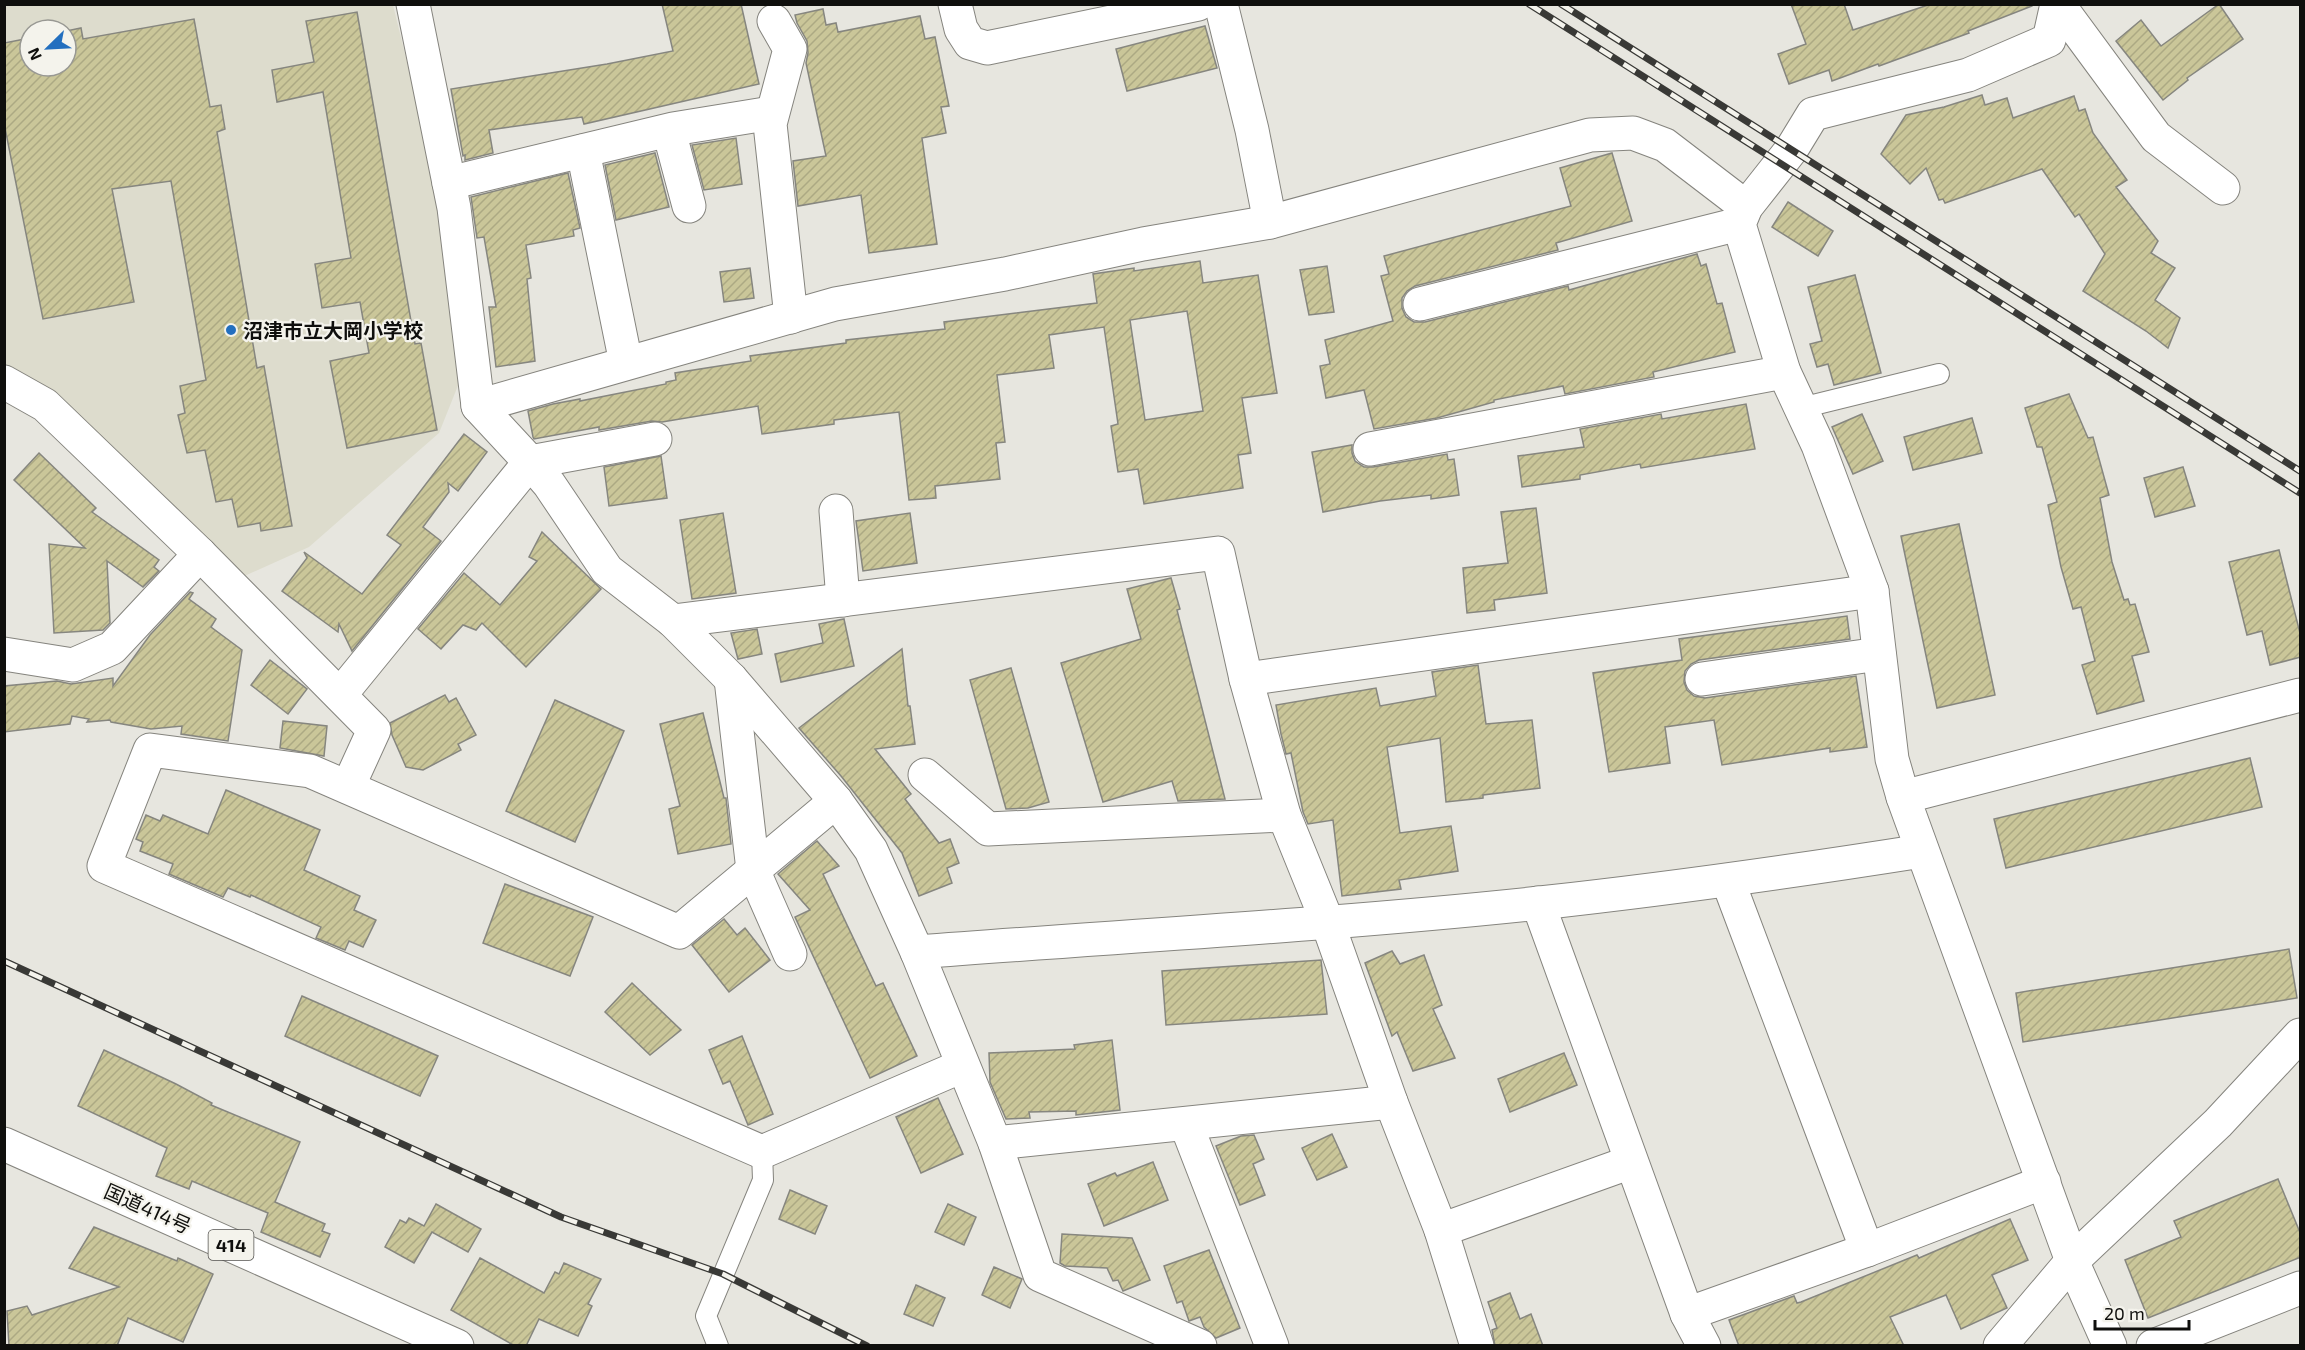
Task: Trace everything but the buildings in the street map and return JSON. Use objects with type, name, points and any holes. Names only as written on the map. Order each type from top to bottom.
[{"type":"main road","points":[[413,4],[449,183],[478,406],[549,484],[608,570],[673,621],[731,679],[836,801],[871,850],[917,952],[995,1143],[1040,1275],[1200,1346]]},
{"type":"main road","points":[[955,4],[961,29],[970,43],[987,48],[1198,4]]},
{"type":"main road","points":[[1221,4],[1252,130],[1270,222]]},
{"type":"main road","points":[[2057,4],[2156,137],[2223,188]]},
{"type":"main road","points":[[1420,304],[1743,216],[1791,150],[1813,114],[1968,75],[2049,40],[2057,4]]},
{"type":"main road","points":[[774,21],[790,49],[770,124],[791,317]]},
{"type":"main road","points":[[449,183],[669,130],[772,113]]},
{"type":"main road","points":[[669,130],[689,206]]},
{"type":"main road","points":[[478,406],[835,304],[1005,274],[1143,244],[1270,222],[1590,135],[1633,133],[1665,145],[1743,216],[1784,372],[1818,445],[1872,591],[1892,759],[1903,797],[2072,1261],[2110,1346]]},
{"type":"main road","points":[[583,151],[626,363]]},
{"type":"main road","points":[[1370,449],[1784,372]]},
{"type":"main road","points":[[4,382],[45,405],[200,554],[374,730],[348,787]]},
{"type":"main road","points":[[340,695],[530,462],[655,439]]},
{"type":"main road","points":[[836,511],[843,600]]},
{"type":"main road","points":[[673,621],[1218,553],[1246,679],[1284,815],[1327,921],[1391,1102],[1441,1230],[1477,1346]]},
{"type":"main road","points":[[4,654],[73,665],[112,648],[200,554]]},
{"type":"main road","points":[[1246,679],[1872,591]]},
{"type":"main road","points":[[1702,679],[1879,654]]},
{"type":"main road","points":[[731,679],[753,870],[790,954]]},
{"type":"main road","points":[[1903,797],[2301,695]]},
{"type":"main road","points":[[836,801],[679,932],[310,771],[150,750],[105,866],[762,1152],[962,1066]]},
{"type":"main road","points":[[925,775],[988,829],[1284,815]]},
{"type":"main road","points":[[917,952],[1538,903],[1728,880],[1922,851]]},
{"type":"main road","points":[[1728,880],[1867,1250]]},
{"type":"main road","points":[[1538,903],[1630,1162],[1687,1314],[1704,1346]]},
{"type":"main road","points":[[2000,1346],[2072,1261],[2218,1123],[2301,1035]]},
{"type":"main road","points":[[995,1143],[1391,1102]]},
{"type":"main road","points":[[1186,1124],[1272,1346]]},
{"type":"main road","name":"国道414号","points":[[4,1144],[457,1346]]},
{"type":"main road","points":[[1441,1230],[1630,1162]]},
{"type":"main road","points":[[1687,1314],[1867,1250],[2044,1182]]},
{"type":"main road","points":[[2153,1346],[2301,1288]]},
{"type":"lane","points":[[1801,408],[1940,374]]},
{"type":"lane","points":[[717,1346],[706,1316],[763,1180],[762,1152]]},
{"type":"shaded area","name":"沼津市立大岡小学校","points":[[4,5],[393,5],[426,140],[453,288],[463,373],[439,433],[309,547],[231,582],[5,379]]},
{"type":"railway","points":[[1529,4],[2300,493]]},
{"type":"railway","points":[[1561,4],[2300,471]]},
{"type":"railway","points":[[4,961],[561,1217],[723,1274],[867,1346]]},
{"type":"place","name":"沼津市立大岡小学校","points":[[231,330]]}]
